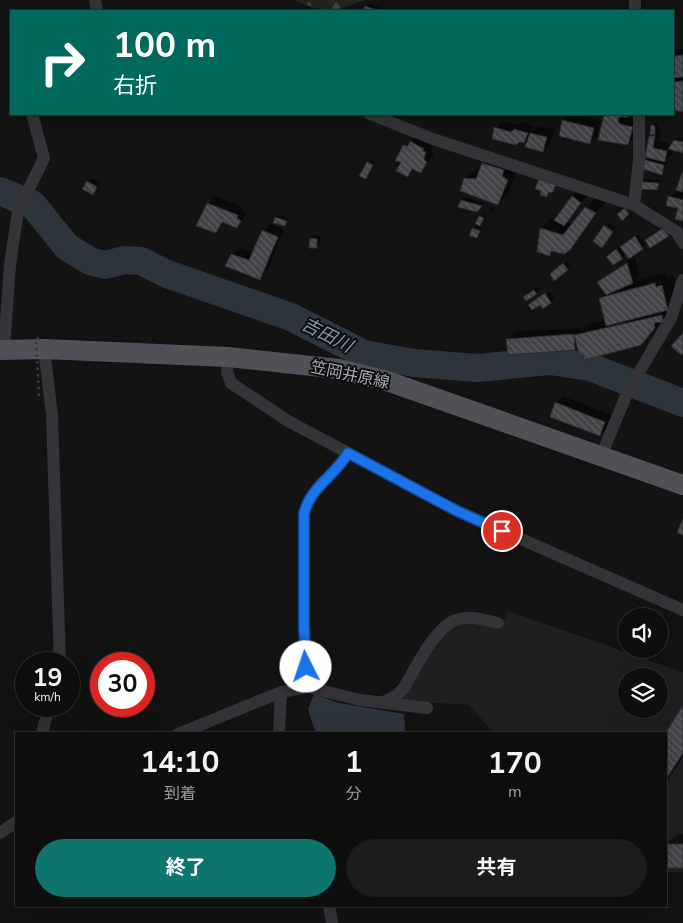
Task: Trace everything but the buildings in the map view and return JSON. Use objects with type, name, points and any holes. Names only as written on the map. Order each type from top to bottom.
[{"type":"main road","name":"笠岡井原線","points":[[2,350],[41,344],[228,358],[339,369],[387,381],[683,485]]},
{"type":"street","points":[[2,350],[10,265],[18,211],[44,158],[32,115]]},
{"type":"street","points":[[373,115],[433,139],[634,205],[677,232],[683,243]]},
{"type":"street","points":[[634,205],[639,160],[639,115]]},
{"type":"street","points":[[601,456],[635,377],[671,318],[681,293],[683,280]]},
{"type":"street","points":[[41,344],[52,415],[60,652]]},
{"type":"street","points":[[228,358],[227,372],[232,383],[288,421],[466,515],[683,610]]},
{"type":"street","points":[[308,687],[304,627],[304,514],[312,494],[344,460],[348,453]]},
{"type":"street","points":[[383,702],[397,695],[404,688],[443,628],[455,620],[472,617],[498,624]]},
{"type":"street","points":[[183,732],[281,692],[308,687],[360,700],[383,702],[392,706],[427,708]]},
{"type":"street","points":[[279,732],[281,692]]},
{"type":"street","points":[[42,732],[46,717]]},
{"type":"street","points":[[0,833],[15,823]]},
{"type":"street","points":[[329,907],[332,923]]},
{"type":"path","points":[[39,397],[36,338],[41,344]]},
{"type":"shaded area","points":[[508,611],[618,649],[618,658],[643,658],[683,672],[683,872],[667,872],[667,732],[493,732],[469,705],[404,701],[402,698],[442,635],[456,625],[467,622],[500,630]]},
{"type":"shaded area","points":[[314,694],[339,703],[404,714],[405,732],[315,732],[308,709]]},
{"type":"green space","points":[[294,0],[365,0],[336,9],[323,10]]},
{"type":"waterway","name":"吉田川","points":[[0,191],[33,205],[67,247],[90,261],[105,265],[124,260],[141,261],[167,274],[291,317],[364,354],[414,363],[477,368],[550,361],[590,367],[683,403]]},
{"type":"route","points":[[306,667],[304,514],[312,494],[344,460],[348,453],[457,511],[502,531]]}]
